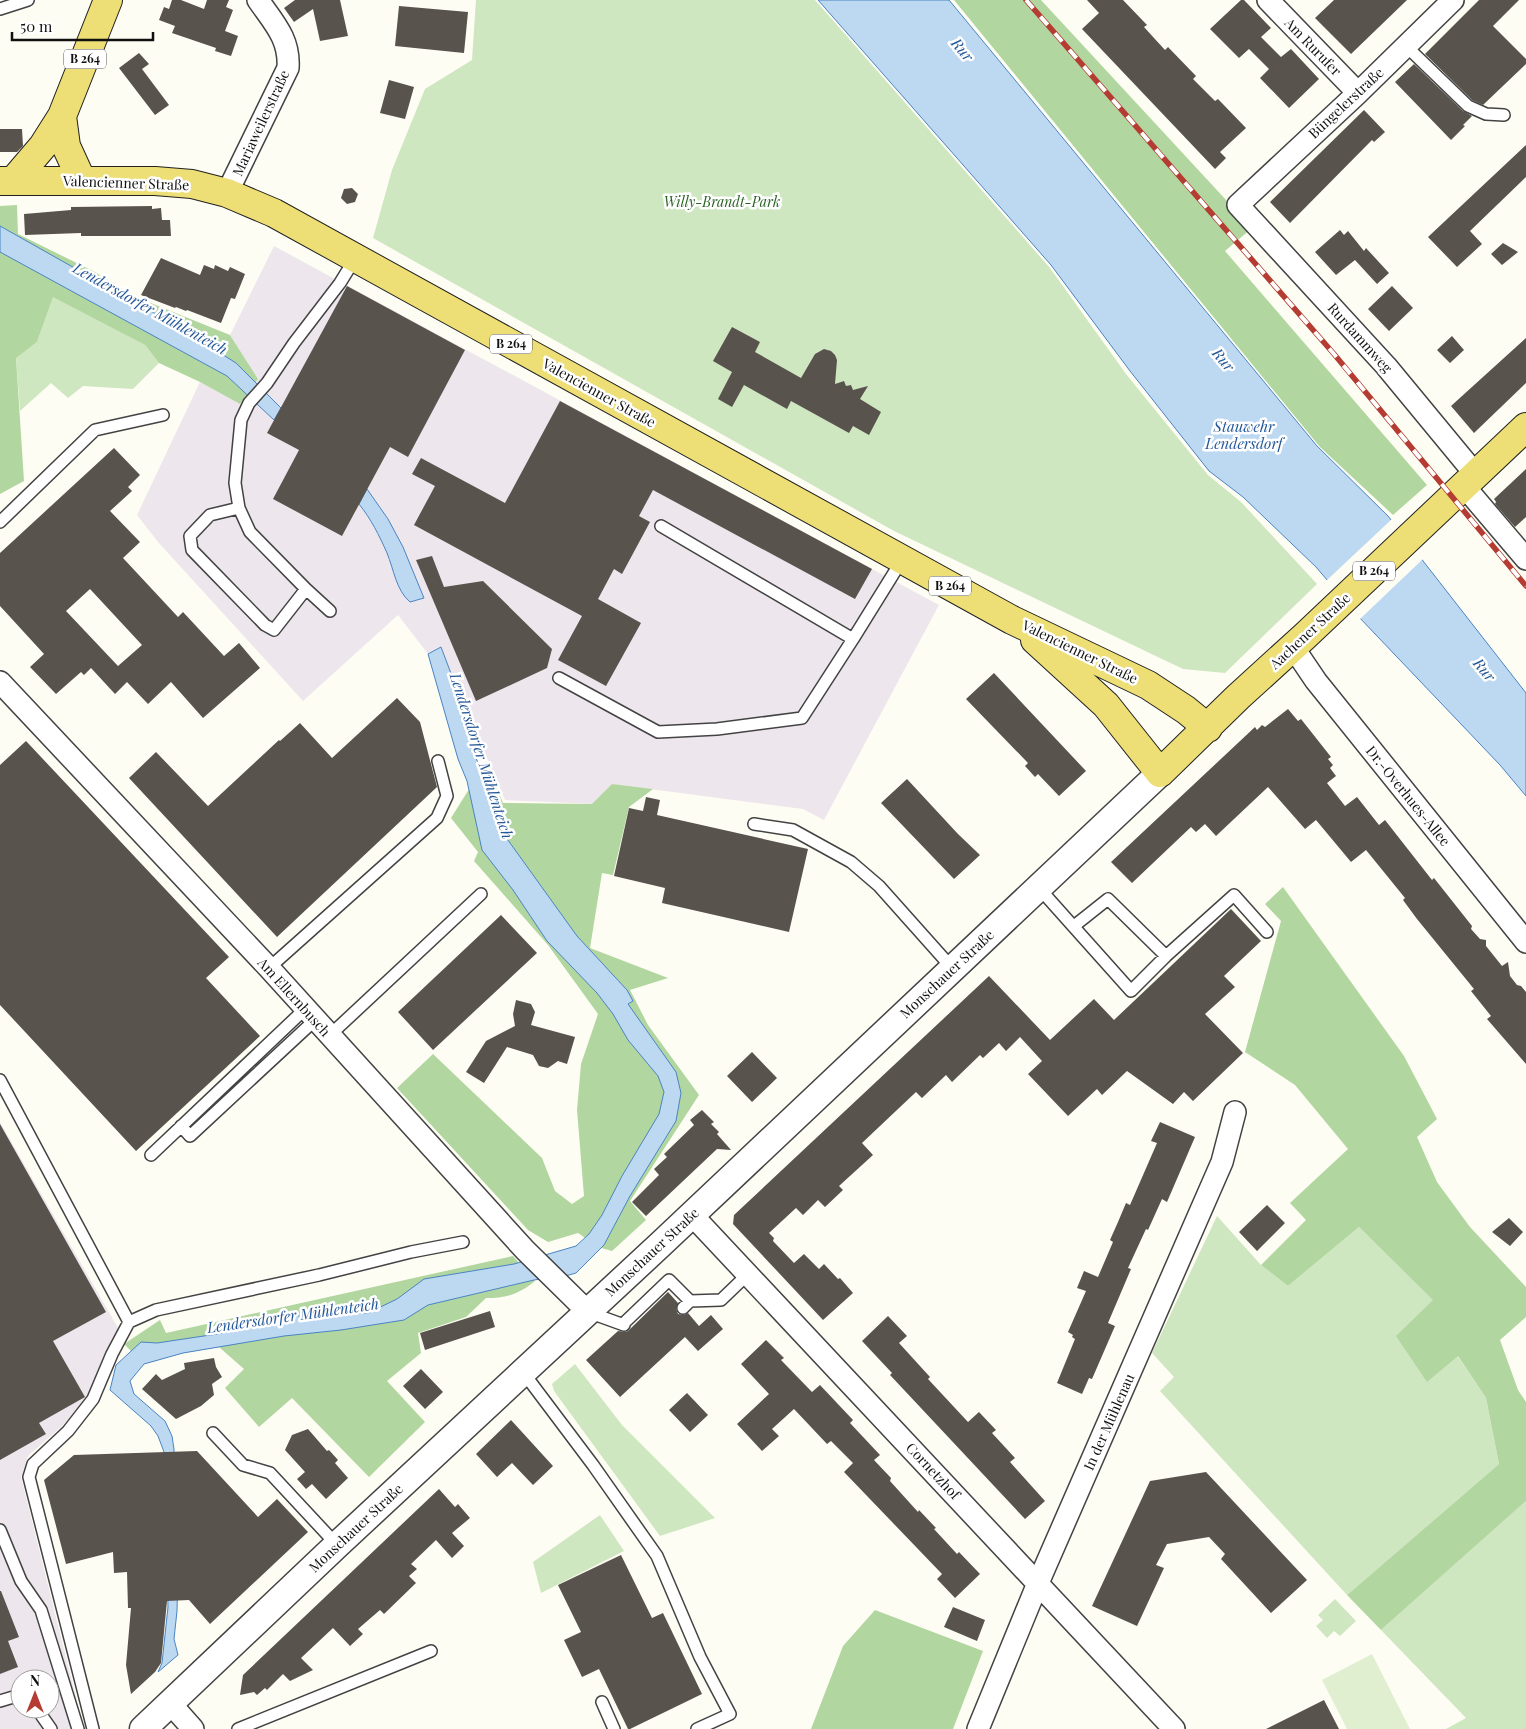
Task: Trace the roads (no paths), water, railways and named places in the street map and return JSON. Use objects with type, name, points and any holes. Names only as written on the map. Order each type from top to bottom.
[{"type":"main road","name":"B 264","points":[[82,181],[66,146],[62,116],[108,0]]},
{"type":"main road","points":[[7,180],[43,146],[62,116]]},
{"type":"main road","name":"Valencienner Straße","points":[[7,180],[155,181],[192,184],[227,193],[274,213],[1012,620],[1148,685],[1186,710],[1208,728]]},
{"type":"main road","name":"Aachener Straße","points":[[1160,773],[1238,697],[1526,428]]},
{"type":"main road","name":"Valencienner Straße","points":[[1012,620],[1106,705],[1160,773]]},
{"type":"main road","name":"Valencienner Straße","points":[[1106,705],[1124,686],[1148,685]]},
{"type":"street","name":"Mariaweilerstraße","points":[[227,193],[288,68],[287,46],[280,30],[258,0]]},
{"type":"street","name":"Am Rurufer","points":[[1268,0],[1358,93]]},
{"type":"street","name":"Büngelerstraße","points":[[1238,205],[1358,93],[1453,0]]},
{"type":"street","name":"Rurdammweg","points":[[1238,205],[1386,366],[1526,559]]},
{"type":"street","name":"Dr.-Overhues-Allee","points":[[1299,641],[1316,681],[1526,942]]},
{"type":"street","name":"Am Ellernbusch","points":[[0,682],[269,968],[525,1250],[588,1312]]},
{"type":"street","name":"Monschauer Straße","points":[[142,1729],[1160,773]]},
{"type":"street","name":"In der Mühlenau","points":[[978,1729],[1038,1583],[1222,1162],[1234,1112]]},
{"type":"street","name":"Cornetzhof","points":[[692,1214],[747,1275],[1174,1729]]},
{"type":"street","points":[[170,1703],[193,1729]]},
{"type":"lane","points":[[0,9],[28,0]]},
{"type":"lane","points":[[1406,46],[1468,106],[1486,114],[1504,114]]},
{"type":"lane","points":[[330,611],[306,590],[250,532],[239,508],[235,484],[240,420],[250,403],[267,383],[356,257]]},
{"type":"lane","points":[[0,522],[95,430],[163,414]]},
{"type":"lane","points":[[239,508],[210,515],[190,536],[192,550],[265,626],[274,630],[287,611],[306,590]]},
{"type":"lane","points":[[661,526],[853,639]]},
{"type":"lane","points":[[559,678],[658,732],[717,729],[802,718],[902,560]]},
{"type":"lane","points":[[269,968],[437,818],[447,796],[438,761]]},
{"type":"lane","points":[[754,824],[793,830],[851,862],[880,886],[953,969]]},
{"type":"lane","points":[[1039,888],[1131,991],[1166,956],[1234,895],[1267,932]]},
{"type":"lane","points":[[329,1036],[481,894]]},
{"type":"lane","points":[[1074,926],[1108,899],[1166,956]]},
{"type":"lane","points":[[150,1155],[181,1126],[190,1136],[310,1015]]},
{"type":"lane","points":[[0,1080],[129,1322]]},
{"type":"lane","points":[[93,1729],[29,1477],[32,1464],[68,1431],[93,1399],[112,1354],[129,1322],[156,1310],[463,1242]]},
{"type":"lane","points":[[588,1312],[624,1324],[669,1280],[686,1304],[721,1300],[747,1275]]},
{"type":"lane","points":[[524,1372],[657,1556],[700,1656],[730,1714],[696,1729]]},
{"type":"lane","points":[[213,1433],[243,1465],[270,1473],[337,1545]]},
{"type":"lane","points":[[0,1530],[21,1581],[42,1610],[78,1729]]},
{"type":"lane","points":[[238,1729],[431,1651]]},
{"type":"lane","points":[[602,1702],[614,1729]]},
{"type":"water","name":"Stauwehr Lendersdorf","points":[[818,0],[949,0],[1317,446],[1388,516],[1526,693],[1526,796],[1500,765],[1357,615],[1316,567],[1243,497],[1209,471],[1130,371],[1051,265]]},
{"type":"water","points":[[0,226],[181,328],[236,363],[281,408],[274,420],[227,376],[0,252]]},
{"type":"water","points":[[367,489],[388,519],[403,547],[424,598],[410,602],[401,592],[381,540],[359,504]]},
{"type":"water","points":[[441,647],[455,684],[473,753],[484,773],[505,836],[577,936],[627,990],[633,1001],[628,1004],[676,1072],[681,1093],[676,1121],[630,1196],[604,1245],[576,1273],[534,1280],[428,1305],[404,1320],[341,1330],[284,1336],[183,1353],[144,1364],[130,1381],[134,1394],[165,1421],[172,1436],[174,1449],[174,1516],[178,1569],[174,1639],[178,1655],[158,1672],[162,1663],[168,1607],[164,1452],[158,1436],[151,1426],[110,1390],[116,1365],[141,1342],[157,1343],[217,1334],[297,1316],[368,1313],[397,1299],[424,1279],[514,1264],[576,1246],[589,1234],[602,1215],[622,1176],[659,1114],[664,1092],[658,1076],[628,1040],[613,1014],[597,993],[547,941],[513,890],[482,850],[467,781],[458,759],[428,654]]},
{"type":"railway","points":[[1026,0],[1334,354],[1526,586]]},
{"type":"water label","name":"Rur","points":[[962,50]]},
{"type":"water label","name":"Lendersdorfer Mühlenteich","points":[[150,309]]},
{"type":"water label","name":"Rur","points":[[1223,360]]},
{"type":"water label","name":"Rur","points":[[1484,670]]},
{"type":"water label","name":"Lendersdorfer Mühlenteich","points":[[481,756]]},
{"type":"water label","name":"Lendersdorfer Mühlenteich","points":[[293,1316]]},
{"type":"park label","name":"Willy-Brandt-Park","points":[[722,202]]}]
